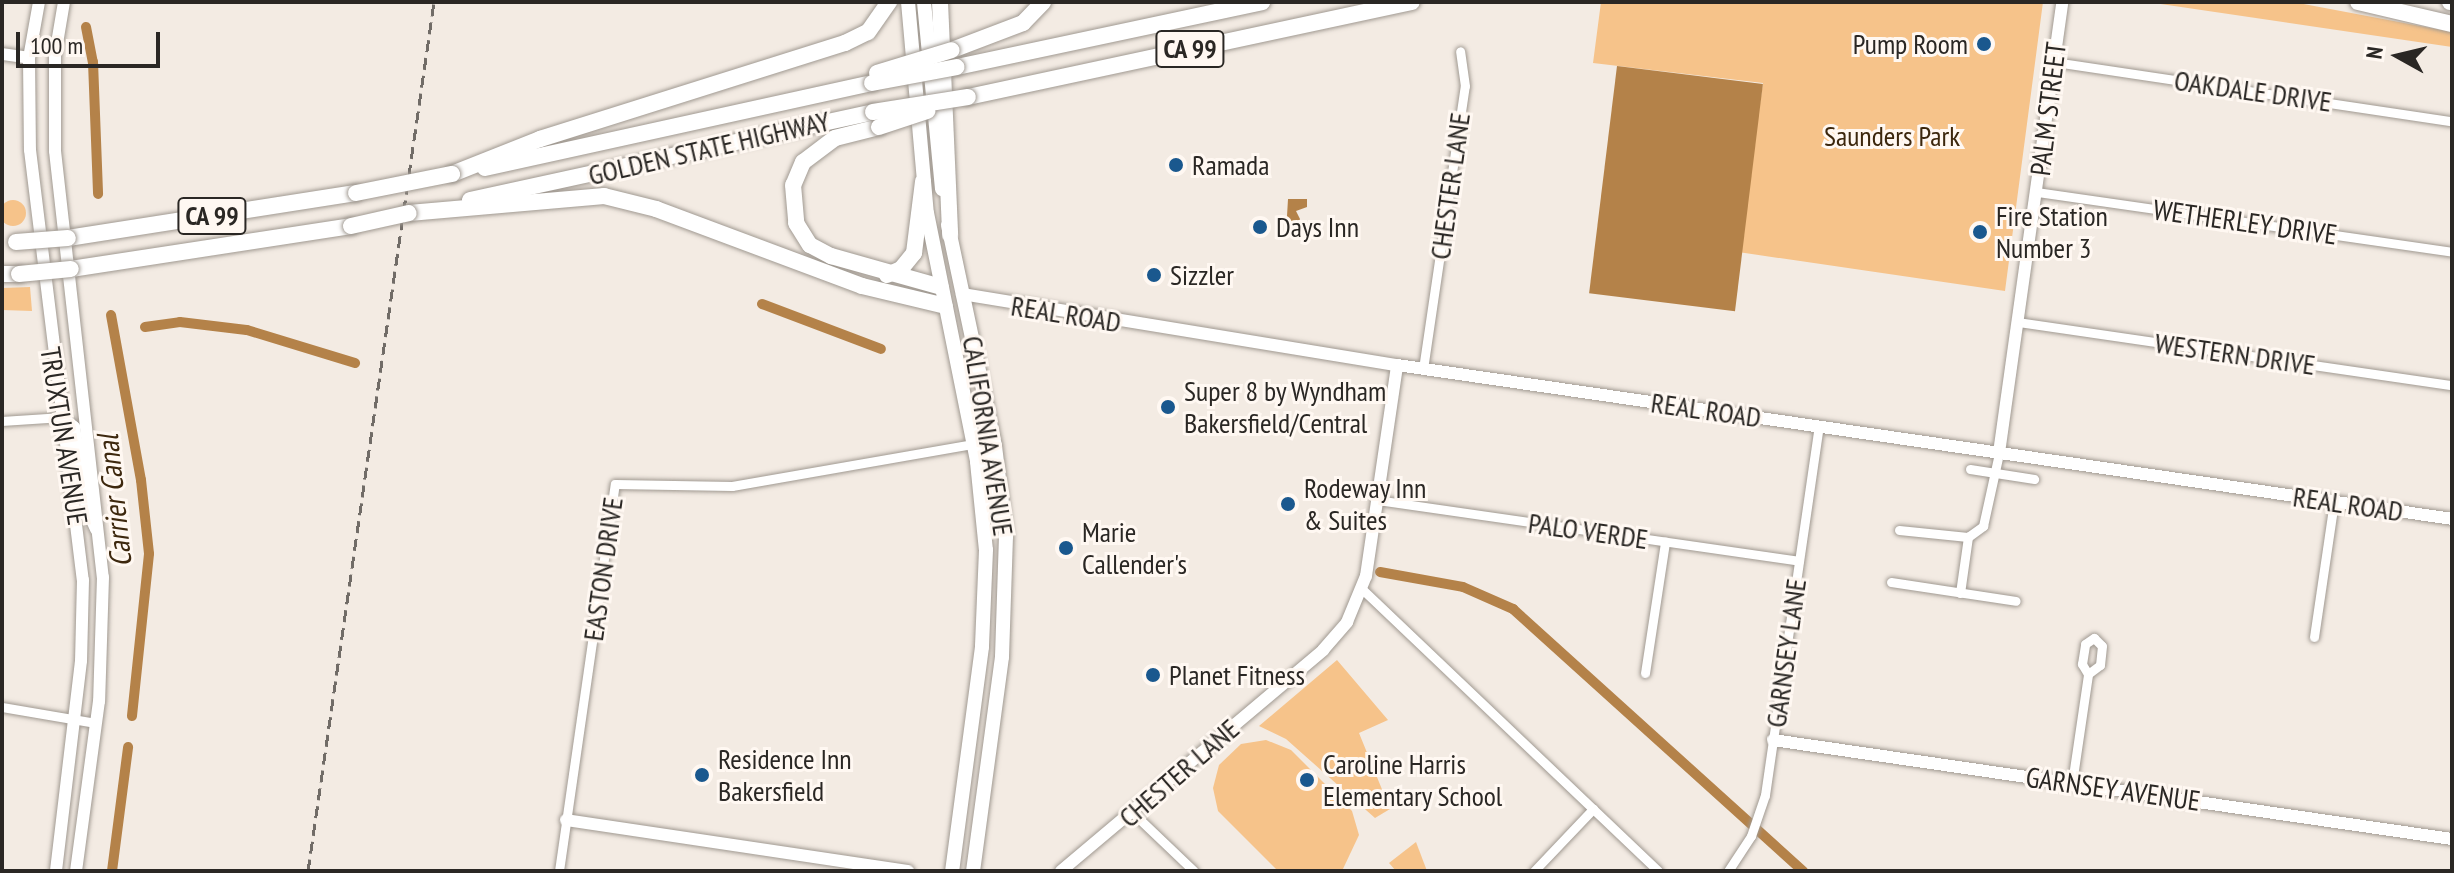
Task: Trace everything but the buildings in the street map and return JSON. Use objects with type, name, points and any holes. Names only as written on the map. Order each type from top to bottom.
[{"type":"highway","points":[[452,174],[540,139],[845,43],[868,32],[889,2]]},
{"type":"highway","points":[[872,79],[1023,23],[1043,2]]},
{"type":"highway","name":"CA 99","points":[[872,79],[957,67],[1262,2]]},
{"type":"highway","name":"CA 99","points":[[876,119],[1412,2]]},
{"type":"highway","points":[[2358,2],[2452,24]]},
{"type":"highway","points":[[937,8],[949,164],[950,235]]},
{"type":"highway","name":"GOLDEN STATE HIGHWAY","points":[[9,242],[68,238],[356,193],[537,159],[872,79]]},
{"type":"highway","points":[[876,119],[813,151],[797,175],[792,199],[796,223],[810,245],[887,275],[941,287]]},
{"type":"highway","name":"GOLDEN STATE HIGHWAY","points":[[10,274],[71,269],[351,226],[876,119]]},
{"type":"highway","points":[[887,275],[901,269],[914,253],[923,182]]},
{"type":"highway","points":[[409,213],[530,205],[604,196],[626,201],[862,286],[945,306]]},
{"type":"main road","name":"CALIFORNIA AVENUE","points":[[908,2],[923,182],[973,444],[985,529],[986,611],[952,871]]},
{"type":"main road","name":"CALIFORNIA AVENUE","points":[[924,2],[931,103],[950,235],[995,446],[1006,536],[1007,599],[998,692],[973,871]]},
{"type":"main road","points":[[941,287],[962,294]]},
{"type":"main road","points":[[945,306],[962,294]]},
{"type":"main road","points":[[973,444],[985,453],[995,514],[1006,536]]},
{"type":"main road","points":[[985,529],[993,540],[998,590],[1007,599]]},
{"type":"main road","points":[[986,611],[993,625],[989,686],[998,692]]},
{"type":"street","name":"TRUXTUN AVENUE","points":[[39,2],[29,58],[30,150],[83,580],[74,720],[56,871]]},
{"type":"street","name":"TRUXTUN AVENUE","points":[[64,2],[55,55],[55,151],[101,538],[104,612],[96,723],[76,871]]},
{"type":"street","name":"PALM STREET","points":[[1999,453],[2062,2]]},
{"type":"street","name":"CHESTER LANE","points":[[1423,369],[1465,86],[1460,51]]},
{"type":"street","points":[[2,54],[29,58]]},
{"type":"street","name":"OAKDALE DRIVE","points":[[2055,62],[2452,121]]},
{"type":"street","name":"WETHERLEY DRIVE","points":[[2037,192],[2452,252]]},
{"type":"street","name":"REAL ROAD","points":[[962,294],[1423,369],[2452,519]]},
{"type":"street","name":"WESTERN DRIVE","points":[[2018,322],[2452,385]]},
{"type":"street","name":"CHESTER LANE","points":[[1061,871],[1323,650],[1347,622],[1362,589],[1397,365]]},
{"type":"street","points":[[2,421],[62,417],[74,427],[87,509],[101,538]]},
{"type":"street","name":"GARNSEY LANE","points":[[1728,871],[1751,836],[1759,816],[1819,426]]},
{"type":"street","name":"EASTON DRIVE","points":[[559,871],[615,484],[732,486],[973,444]]},
{"type":"street","points":[[1899,530],[1968,537],[1983,526],[1999,453]]},
{"type":"street","points":[[1970,469],[2034,479]]},
{"type":"street","name":"PALO VERDE","points":[[1377,500],[1799,561]]},
{"type":"street","points":[[2314,637],[2334,502]]},
{"type":"street","points":[[1960,593],[1968,537]]},
{"type":"street","points":[[1645,673],[1665,542]]},
{"type":"street","points":[[1891,582],[2016,601]]},
{"type":"street","points":[[1362,589],[1658,871]]},
{"type":"street","points":[[2072,783],[2088,674]]},
{"type":"street","points":[[2,707],[96,723]]},
{"type":"street","name":"GARNSEY AVENUE","points":[[1773,740],[2452,839]]},
{"type":"street","points":[[1534,871],[1593,809]]},
{"type":"street","points":[[1133,813],[1194,871]]},
{"type":"street","points":[[566,820],[908,871]]},
{"type":"green space","name":"Saunders Park","points":[[1601,2],[2043,2],[2005,291],[1738,252],[1763,83],[1593,63]]},
{"type":"green space","points":[[2147,2],[2293,2],[2452,32],[2452,47]]},
{"type":"green space","points":[[13,200],[22,204],[26,213],[22,222],[13,226],[4,222],[0,213],[4,204]]},
{"type":"green space","points":[[30,287],[32,311],[2,310],[2,288]]},
{"type":"green space","points":[[1337,660],[1388,720],[1359,733],[1390,809],[1375,818],[1286,739],[1259,726]]},
{"type":"green space","points":[[1266,740],[1291,750],[1352,811],[1359,835],[1342,871],[1278,871],[1218,811],[1213,788],[1219,765],[1241,744]]},
{"type":"green space","points":[[1416,842],[1427,871],[1396,871],[1389,863]]},
{"type":"shaded area","points":[[1617,66],[1763,84],[1735,311],[1589,293]]},
{"type":"shaded area","points":[[1288,199],[1307,199],[1307,207],[1296,211],[1300,219],[1293,234],[1286,233]]},
{"type":"waterway","name":"Carrier Canal","points":[[86,27],[93,62],[98,194]]},
{"type":"waterway","points":[[762,304],[881,349]]},
{"type":"waterway","name":"Carrier Canal","points":[[111,315],[141,480],[149,554],[132,716]]},
{"type":"waterway","points":[[145,327],[180,322],[247,330],[355,363]]},
{"type":"waterway","points":[[1380,572],[1463,587],[1513,609],[1803,871]]},
{"type":"waterway","name":"Carrier Canal","points":[[112,871],[128,747]]},
{"type":"railway","points":[[308,871],[434,2]]},
{"type":"place","name":"Pump Room","points":[[1984,44]]},
{"type":"place","name":"Ramada","points":[[1176,165]]},
{"type":"place","name":"Days Inn","points":[[1260,227]]},
{"type":"place","name":"Fire Station Number 3","points":[[1980,232]]},
{"type":"place","name":"Sizzler","points":[[1154,275]]},
{"type":"place","name":"Super 8 by Wyndham Bakersfield/Central","points":[[1168,407]]},
{"type":"place","name":"Rodeway Inn & Suites","points":[[1288,504]]},
{"type":"place","name":"Marie Callender's","points":[[1066,548]]},
{"type":"place","name":"Planet Fitness","points":[[1153,675]]},
{"type":"place","name":"Residence Inn Bakersfield","points":[[702,775]]},
{"type":"place","name":"Caroline Harris Elementary School","points":[[1307,780]]}]
